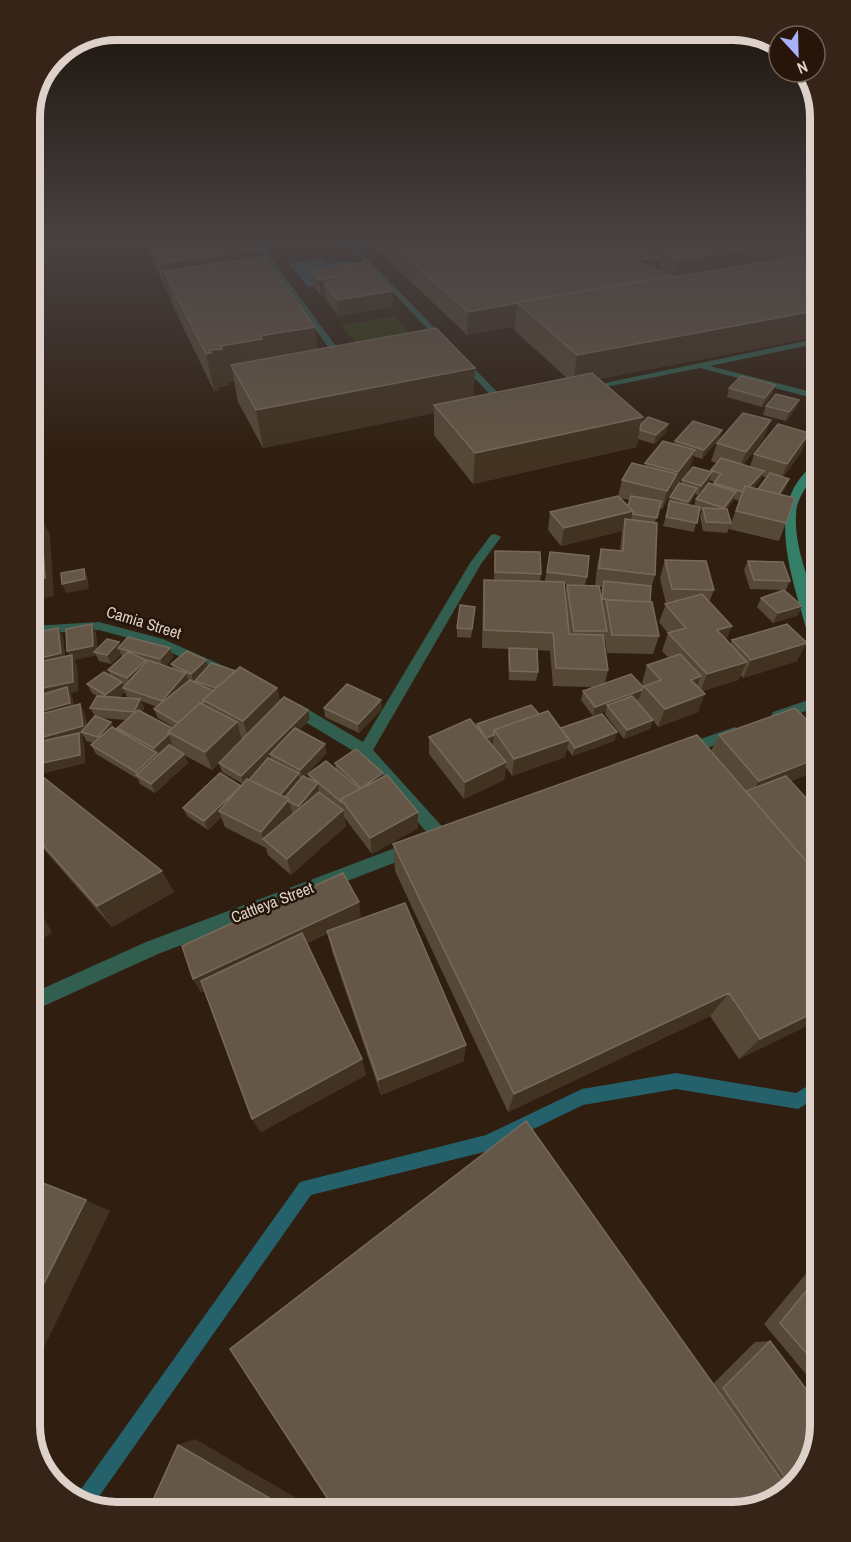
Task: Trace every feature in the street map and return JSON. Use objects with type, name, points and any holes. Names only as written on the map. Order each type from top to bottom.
[{"type":"street","points":[[308,313],[351,373]]},
{"type":"street","points":[[416,313],[504,404],[516,402]]},
{"type":"street","points":[[573,391],[810,343]]},
{"type":"street","points":[[698,366],[810,394]]},
{"type":"street","points":[[810,473],[804,478],[794,498],[790,515],[794,549],[810,614]]},
{"type":"street","points":[[284,702],[365,751],[476,562],[495,537]]},
{"type":"street","name":"Camia Street","points":[[41,630],[99,626],[158,642],[243,681]]},
{"type":"street","points":[[674,754],[810,705]]},
{"type":"street","name":"Cattleya Street","points":[[41,998],[152,948],[447,836],[365,751]]},
{"type":"green space","points":[[394,316],[427,351],[372,361],[341,325]]},
{"type":"building","points":[[185,313],[305,313],[315,327],[260,336],[262,339],[221,346],[222,349],[210,350],[211,353],[206,354]]},
{"type":"building","points":[[529,313],[804,313],[577,355]]},
{"type":"building","points":[[436,328],[475,368],[256,410],[231,365]]},
{"type":"building","points":[[592,373],[643,417],[475,453],[434,405]]},
{"type":"building","points":[[741,376],[775,385],[765,398],[729,388]]},
{"type":"building","points":[[776,394],[799,400],[789,412],[766,406]]},
{"type":"building","points":[[743,413],[771,420],[746,452],[717,443]]},
{"type":"building","points":[[648,417],[668,424],[656,435],[640,430],[641,424]]},
{"type":"building","points":[[693,421],[722,430],[704,450],[675,441]]},
{"type":"building","points":[[778,424],[809,433],[787,464],[754,454]]},
{"type":"building","points":[[663,441],[695,450],[678,472],[645,463]]},
{"type":"building","points":[[721,458],[764,471],[749,487],[745,486],[743,492],[714,483],[721,474],[711,470]]},
{"type":"building","points":[[632,463],[677,474],[667,491],[622,480]]},
{"type":"building","points":[[693,467],[712,472],[701,486],[682,480]]},
{"type":"building","points":[[770,473],[789,479],[779,494],[758,489]]},
{"type":"building","points":[[679,483],[697,488],[688,502],[670,497]]},
{"type":"building","points":[[709,483],[736,492],[724,508],[696,499]]},
{"type":"building","points":[[745,486],[795,498],[786,523],[736,511]]},
{"type":"building","points":[[618,496],[633,511],[564,528],[550,512]]},
{"type":"building","points":[[631,496],[661,501],[657,518],[633,514],[628,506]]},
{"type":"building","points":[[670,501],[700,507],[697,523],[666,517]]},
{"type":"building","points":[[703,508],[727,509],[731,523],[706,522]]},
{"type":"building","points":[[41,517],[45,578],[41,579]]},
{"type":"building","points":[[625,519],[657,523],[655,575],[599,568],[601,549],[623,551]]},
{"type":"building","points":[[495,551],[540,552],[541,574],[495,572]]},
{"type":"building","points":[[550,552],[589,556],[587,577],[547,572]]},
{"type":"building","points":[[665,560],[706,561],[714,590],[672,589]]},
{"type":"building","points":[[748,561],[783,562],[790,581],[754,580]]},
{"type":"building","points":[[84,569],[85,579],[62,584],[61,573]]},
{"type":"building","points":[[484,580],[564,582],[569,634],[603,635],[608,670],[556,668],[553,633],[484,630]]},
{"type":"building","points":[[604,581],[651,586],[650,602],[602,599]]},
{"type":"building","points":[[567,585],[599,586],[607,631],[574,631]]},
{"type":"building","points":[[784,590],[802,606],[778,613],[761,598]]},
{"type":"building","points":[[702,594],[732,626],[717,630],[747,662],[707,674],[668,633],[686,628],[665,604]]},
{"type":"building","points":[[606,600],[652,602],[659,636],[612,635]]},
{"type":"building","points":[[460,605],[475,607],[472,629],[457,628]]},
{"type":"building","points":[[92,624],[93,646],[67,651],[66,629]]},
{"type":"building","points":[[787,624],[807,643],[751,660],[732,640]]},
{"type":"building","points":[[58,628],[61,653],[41,658],[41,631]]},
{"type":"building","points":[[128,637],[170,648],[160,659],[118,648]]},
{"type":"building","points":[[107,639],[119,642],[107,655],[94,652]]},
{"type":"building","points":[[509,648],[537,649],[538,672],[510,671]]},
{"type":"building","points":[[187,651],[206,660],[191,674],[171,664]]},
{"type":"building","points":[[128,652],[146,660],[127,678],[108,670]]},
{"type":"building","points":[[680,654],[701,676],[691,680],[705,694],[665,709],[644,686],[661,680],[647,665]]},
{"type":"building","points":[[72,655],[73,682],[41,688],[41,661]]},
{"type":"building","points":[[148,660],[186,673],[162,701],[123,688]]},
{"type":"building","points":[[211,663],[236,671],[216,688],[195,681]]},
{"type":"building","points":[[240,667],[277,688],[243,721],[203,700]]},
{"type":"building","points":[[104,672],[122,682],[105,695],[87,684]]},
{"type":"building","points":[[631,674],[643,687],[642,690],[595,707],[583,691]]},
{"type":"building","points":[[190,680],[213,691],[203,700],[202,704],[200,703],[178,723],[154,709]]},
{"type":"building","points":[[347,684],[381,700],[358,724],[324,708]]},
{"type":"building","points":[[67,687],[70,703],[41,711],[41,695]]},
{"type":"building","points":[[97,696],[140,699],[134,712],[90,708]]},
{"type":"building","points":[[632,696],[653,720],[627,730],[607,705]]},
{"type":"building","points":[[284,697],[308,710],[241,776],[219,763]]},
{"type":"building","points":[[200,703],[237,722],[205,752],[168,732]]},
{"type":"building","points":[[80,704],[83,726],[41,738],[41,714]]},
{"type":"building","points":[[531,705],[539,714],[494,730],[494,735],[486,738],[477,724]]},
{"type":"building","points":[[795,708],[810,723],[810,761],[759,781],[719,735]]},
{"type":"building","points":[[138,710],[172,728],[154,748],[117,728]]},
{"type":"building","points":[[548,711],[569,740],[514,759],[494,730]]},
{"type":"building","points":[[602,714],[617,732],[575,748],[561,728]]},
{"type":"building","points":[[95,716],[111,722],[98,737],[81,732]]},
{"type":"building","points":[[470,719],[506,762],[465,782],[429,737]]},
{"type":"building","points":[[112,727],[157,753],[136,772],[91,745]]},
{"type":"building","points":[[295,728],[325,744],[300,770],[270,754]]},
{"type":"building","points":[[79,733],[80,755],[41,763],[41,741]]},
{"type":"building","points":[[697,735],[810,866],[810,1014],[760,1039],[729,993],[514,1094],[393,844]]},
{"type":"building","points":[[169,745],[184,754],[151,784],[136,775]]},
{"type":"building","points":[[356,749],[383,773],[361,788],[335,763]]},
{"type":"building","points":[[268,758],[299,773],[280,795],[249,780]]},
{"type":"building","points":[[326,761],[360,789],[341,799],[341,802],[308,774]]},
{"type":"building","points":[[220,773],[241,786],[204,821],[183,808]]},
{"type":"building","points":[[387,775],[418,812],[370,838],[341,799]]},
{"type":"building","points":[[41,776],[162,871],[97,906],[41,843]]},
{"type":"building","points":[[303,776],[318,783],[299,806],[289,802],[289,799],[285,797]]},
{"type":"building","points":[[786,776],[810,802],[810,866],[746,791]]},
{"type":"building","points":[[247,779],[289,799],[261,832],[219,811]]},
{"type":"building","points":[[319,792],[343,810],[287,859],[263,839]]},
{"type":"building","points":[[343,873],[359,902],[193,979],[182,946]]},
{"type":"building","points":[[405,903],[466,1045],[378,1080],[327,931]]},
{"type":"building","points":[[302,933],[362,1059],[252,1119],[201,981]]},
{"type":"building","points":[[526,1121],[783,1483],[763,1496],[734,1502],[329,1501],[230,1349]]},
{"type":"building","points":[[41,1182],[86,1200],[41,1289]]},
{"type":"building","points":[[810,1286],[810,1357],[780,1323]]},
{"type":"building","points":[[770,1341],[810,1394],[810,1435],[803,1459],[786,1480],[723,1388]]},
{"type":"building","points":[[178,1445],[275,1501],[153,1501]]},
{"type":"waterway","points":[[88,1495],[306,1188],[488,1143],[582,1097],[676,1081],[798,1101],[810,1093]]}]
